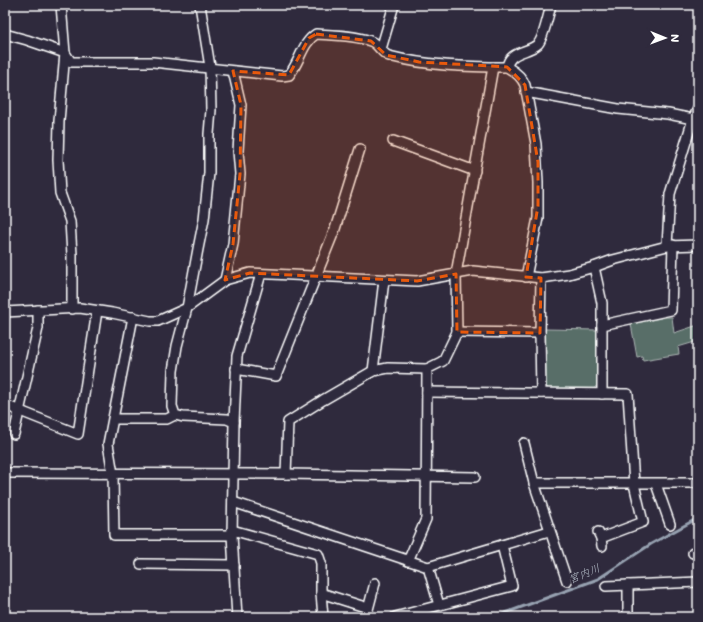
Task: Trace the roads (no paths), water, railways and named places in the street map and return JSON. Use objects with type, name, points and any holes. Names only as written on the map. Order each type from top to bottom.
[{"type":"street","points":[[61,5],[65,53],[59,121],[58,160],[60,193],[70,221],[72,255],[72,309]]},
{"type":"street","points":[[200,5],[210,67],[211,110],[209,134],[209,173],[204,219],[187,308],[177,346],[173,372],[172,406],[175,414],[182,417],[227,419],[234,422]]},
{"type":"street","points":[[381,48],[384,43],[394,5]]},
{"type":"street","points":[[507,67],[508,61],[512,57],[538,44],[551,5]]},
{"type":"street","points":[[5,34],[65,53],[72,62],[153,62],[210,67],[233,71],[289,75],[294,69],[309,38],[316,34],[371,41],[381,48],[386,55],[419,62],[469,67],[507,67],[524,80],[538,162],[538,218],[526,278]]},
{"type":"street","points":[[286,474],[288,422],[373,371],[388,368],[427,369],[443,361],[457,332],[456,274],[493,67]]},
{"type":"street","points":[[225,280],[233,244],[240,174],[238,151],[241,105],[233,71]]},
{"type":"street","points":[[526,92],[618,109],[668,114],[693,119]]},
{"type":"street","points":[[602,325],[671,310],[670,194],[693,119],[698,109]]},
{"type":"street","points":[[393,141],[475,171]]},
{"type":"street","points":[[236,369],[276,376],[335,229],[360,149]]},
{"type":"street","points":[[5,312],[72,309],[97,310],[150,321],[158,321],[187,308],[225,280],[250,273],[417,281],[473,271],[526,278],[542,278],[569,274],[613,260],[670,245],[698,245]]},
{"type":"street","points":[[594,267],[602,303],[602,394]]},
{"type":"street","points":[[237,617],[232,533],[236,369],[237,356],[261,274]]},
{"type":"street","points":[[541,393],[540,333],[542,278]]},
{"type":"street","points":[[373,371],[384,280]]},
{"type":"street","points":[[14,434],[38,328],[38,310]]},
{"type":"street","points":[[5,405],[78,434],[97,310]]},
{"type":"street","points":[[133,317],[108,444],[113,474],[114,535],[232,533],[318,554],[321,563],[323,617]]},
{"type":"street","points":[[457,332],[540,333]]},
{"type":"street","points":[[408,561],[426,519],[427,369]]},
{"type":"street","points":[[427,392],[628,394],[634,484],[643,522],[600,539]]},
{"type":"street","points":[[114,419],[167,419],[175,414]]},
{"type":"street","points":[[524,443],[534,483],[567,581]]},
{"type":"street","points":[[5,473],[286,474],[475,477]]},
{"type":"street","points":[[534,483],[698,483]]},
{"type":"street","points":[[656,484],[670,524]]},
{"type":"street","points":[[233,502],[428,567],[549,531]]},
{"type":"street","points":[[395,617],[512,586],[502,545]]},
{"type":"street","points":[[141,564],[234,565]]},
{"type":"street","points":[[428,567],[439,605]]},
{"type":"street","points":[[606,586],[698,582]]},
{"type":"street","points":[[321,592],[367,612],[375,584]]},
{"type":"street","points":[[628,585],[628,617]]},
{"type":"waterway","name":"宮内川","points":[[491,617],[598,579],[651,544],[698,518]]}]
